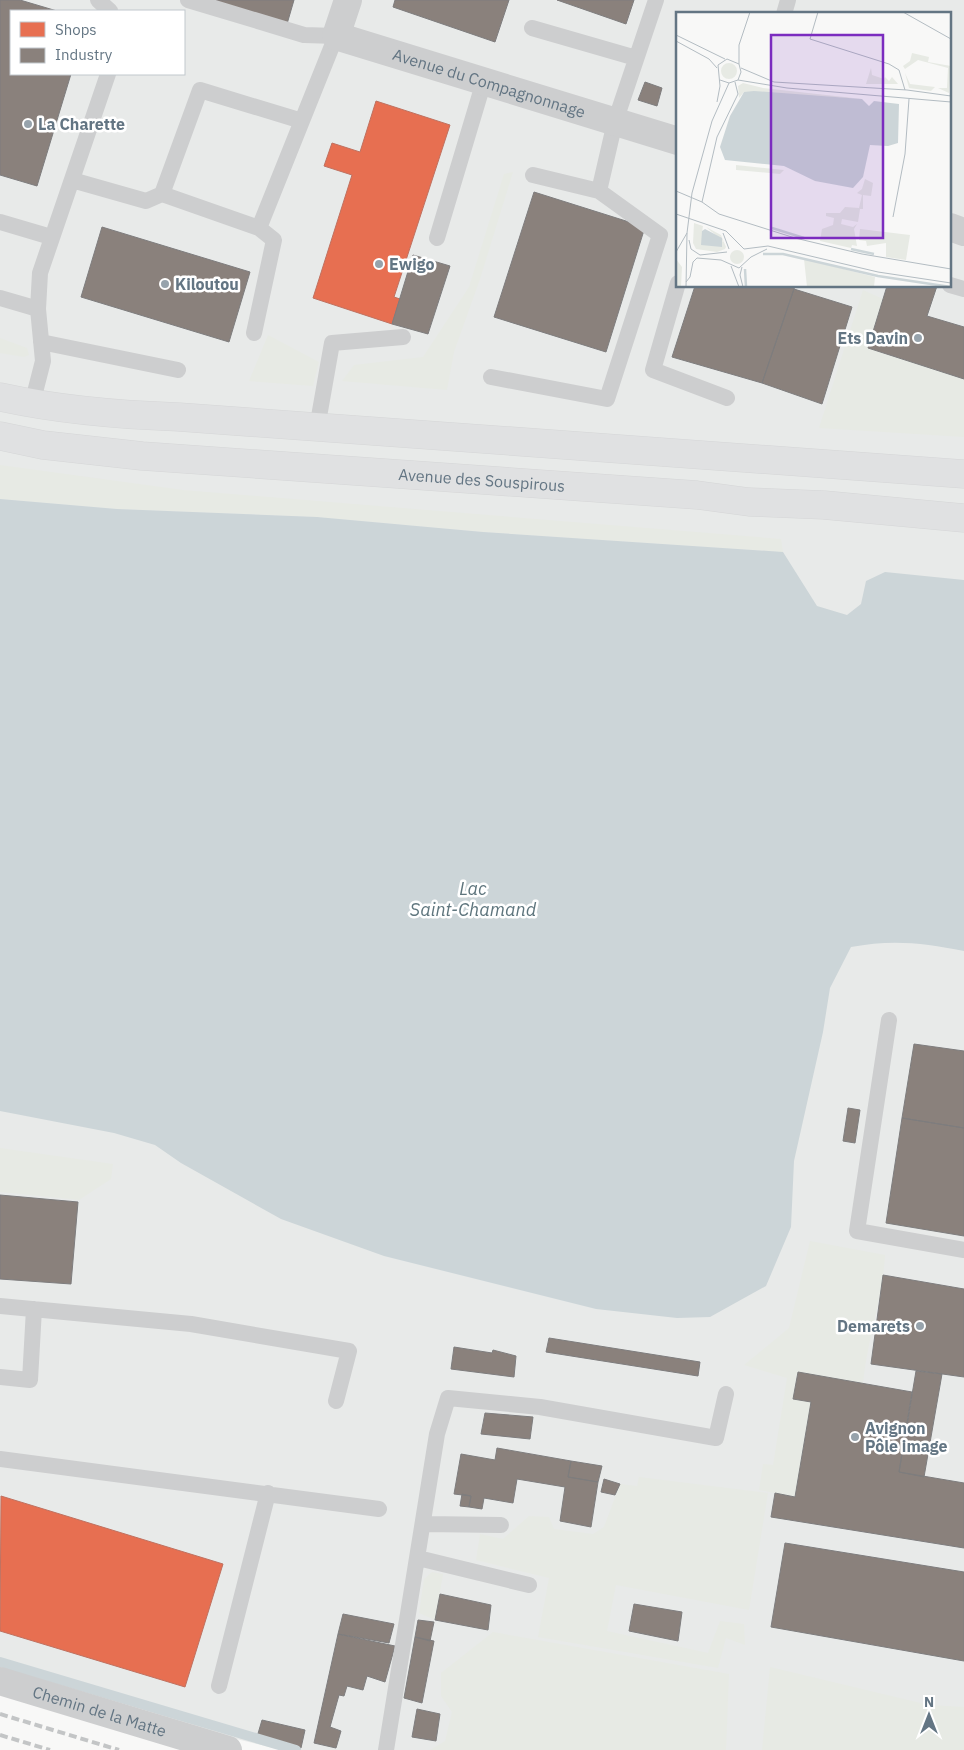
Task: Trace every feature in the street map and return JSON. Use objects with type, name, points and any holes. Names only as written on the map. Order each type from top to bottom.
[{"type":"main road","points":[[0,397],[32,404],[113,414],[179,417],[964,474]]},
{"type":"main road","name":"Avenue des Souspirous","points":[[0,436],[43,446],[142,456],[697,495],[750,502],[824,505],[964,518]]},
{"type":"street","points":[[336,36],[348,0]]},
{"type":"street","name":"Avenue du Compagnonnage","points":[[336,36],[676,141]]},
{"type":"street","points":[[952,228],[964,232]]},
{"type":"street","name":"Chemin de la Matte","points":[[0,1681],[228,1750]]},
{"type":"lane","points":[[98,0],[109,10]]},
{"type":"lane","points":[[188,0],[304,35],[336,36],[259,228]]},
{"type":"lane","points":[[599,191],[615,122],[656,0]]},
{"type":"lane","points":[[532,28],[636,58]]},
{"type":"lane","points":[[32,404],[43,361],[38,309],[40,273],[108,75]]},
{"type":"lane","points":[[437,238],[484,81]]},
{"type":"lane","points":[[162,194],[200,90],[302,121]]},
{"type":"lane","points":[[491,377],[608,399],[660,235],[599,191],[533,176]]},
{"type":"lane","points":[[72,180],[146,201],[162,194],[259,228],[274,240],[254,333]]},
{"type":"lane","points":[[0,222],[51,237]]},
{"type":"lane","points":[[677,288],[653,370],[727,398]]},
{"type":"lane","points":[[0,298],[38,309]]},
{"type":"lane","points":[[318,428],[332,342],[403,337]]},
{"type":"lane","points":[[41,342],[178,370]]},
{"type":"lane","points":[[889,1020],[857,1231],[964,1250]]},
{"type":"lane","points":[[0,1306],[191,1324],[349,1351],[336,1401]]},
{"type":"lane","points":[[0,1377],[30,1380],[34,1309]]},
{"type":"lane","points":[[386,1750],[424,1524],[437,1434],[448,1398],[540,1407],[716,1438],[726,1394]]},
{"type":"lane","points":[[0,1459],[379,1509]]},
{"type":"lane","points":[[219,1686],[268,1494]]},
{"type":"lane","points":[[424,1524],[501,1525]]},
{"type":"lane","points":[[418,1558],[529,1585]]},
{"type":"shaded area","points":[[0,0],[964,0],[964,1750],[281,1750],[212,1733],[0,1660]]},
{"type":"shaded area","points":[[513,172],[480,279],[454,352],[447,390],[342,381],[354,365],[423,357],[469,287],[504,174]]},
{"type":"shaded area","points":[[863,290],[883,299],[868,348],[964,379],[964,437],[819,428]]},
{"type":"shaded area","points":[[268,335],[319,362],[313,386],[249,381]]},
{"type":"shaded area","points":[[0,338],[27,348],[29,355],[24,357],[0,353]]},
{"type":"shaded area","points":[[0,465],[183,490],[781,539],[783,552],[483,532],[317,517],[117,509],[0,499]]},
{"type":"shaded area","points":[[0,1148],[113,1164],[111,1179],[79,1200],[0,1192]]},
{"type":"shaded area","points":[[810,1241],[885,1255],[884,1271],[863,1383],[797,1374],[793,1399],[811,1402],[795,1497],[759,1490],[763,1464],[773,1465],[787,1378],[744,1365],[789,1328]]},
{"type":"shaded area","points":[[639,1477],[768,1493],[749,1610],[616,1585],[607,1631],[708,1653],[720,1621],[744,1624],[745,1645],[726,1638],[718,1668],[538,1637],[549,1578],[476,1560],[480,1534],[503,1539],[529,1516],[549,1517],[554,1529],[593,1534],[604,1527],[620,1484],[637,1486]]},
{"type":"shaded area","points":[[432,1572],[443,1574],[435,1620],[419,1613],[424,1579]]},
{"type":"shaded area","points":[[493,1632],[729,1674],[726,1750],[430,1750],[445,1741],[452,1712],[441,1696],[441,1673]]},
{"type":"shaded area","points":[[770,1667],[929,1705],[964,1707],[964,1750],[762,1750]]},
{"type":"water","name":"Lac Saint-Chamand","points":[[0,499],[117,509],[317,517],[483,532],[783,552],[817,606],[847,615],[861,604],[866,581],[885,572],[964,580],[964,951],[908,943],[880,943],[851,947],[830,988],[823,1032],[794,1161],[791,1227],[766,1286],[710,1317],[677,1318],[596,1309],[384,1256],[281,1219],[181,1163],[155,1145],[114,1133],[0,1111]]},
{"type":"building: Shops","points":[[376,101],[450,125],[394,297],[400,299],[392,324],[313,298],[352,175],[324,166],[332,143],[360,152]]},
{"type":"building: Shops","points":[[1,1496],[223,1564],[185,1687],[0,1631]]},
{"type":"building: Industry","name":"La Charette","points":[[0,0],[20,0],[54,10],[10,10],[10,75],[71,75],[37,186],[0,175]]},
{"type":"building: Industry","points":[[211,0],[294,0],[287,24]]},
{"type":"building: Industry","points":[[395,0],[509,0],[495,42],[393,7]]},
{"type":"building: Industry","points":[[557,0],[634,0],[626,24]]},
{"type":"building: Industry","points":[[645,82],[662,88],[657,106],[638,100]]},
{"type":"building: Industry","points":[[534,192],[645,227],[606,352],[494,317]]},
{"type":"building: Industry","name":"Kiloutou","points":[[102,227],[250,272],[229,342],[81,297]]},
{"type":"building: Industry","points":[[413,255],[450,266],[428,334],[392,324]]},
{"type":"building: Industry","points":[[694,288],[794,288],[762,383],[672,357]]},
{"type":"building: Industry","name":"Ets Davin","points":[[886,288],[936,288],[927,316],[964,327],[964,379],[868,348]]},
{"type":"building: Industry","points":[[794,289],[852,307],[822,404],[762,383]]},
{"type":"building: Industry","points":[[914,1044],[964,1051],[964,1128],[902,1118]]},
{"type":"building: Industry","points":[[848,1108],[860,1110],[855,1143],[843,1141]]},
{"type":"building: Industry","points":[[902,1118],[964,1128],[964,1236],[886,1223]]},
{"type":"building: Industry","points":[[0,1195],[78,1202],[71,1284],[0,1279]]},
{"type":"building: Industry","name":"Demarets","points":[[883,1275],[964,1289],[964,1377],[871,1364]]},
{"type":"building: Industry","points":[[549,1338],[700,1362],[698,1376],[546,1352]]},
{"type":"building: Industry","points":[[454,1347],[492,1353],[493,1350],[516,1356],[514,1377],[451,1369]]},
{"type":"building: Industry","points":[[916,1371],[942,1374],[924,1477],[899,1472]]},
{"type":"building: Industry","name":"Avignon Pôle image","points":[[798,1372],[912,1392],[899,1472],[964,1483],[964,1548],[771,1517],[775,1493],[795,1497],[811,1402],[793,1399]]},
{"type":"building: Industry","points":[[485,1413],[533,1417],[530,1439],[481,1434]]},
{"type":"building: Industry","points":[[497,1448],[571,1461],[568,1477],[598,1482],[591,1527],[560,1521],[565,1487],[517,1479],[513,1503],[484,1498],[482,1509],[469,1507],[471,1496],[454,1494],[461,1454],[495,1460]]},
{"type":"building: Industry","points":[[571,1461],[602,1466],[598,1482],[568,1477]]},
{"type":"building: Industry","points":[[604,1479],[620,1484],[615,1495],[601,1492]]},
{"type":"building: Industry","points":[[462,1494],[471,1496],[469,1507],[460,1506]]},
{"type":"building: Industry","points":[[785,1543],[964,1572],[964,1661],[771,1627]]},
{"type":"building: Industry","points":[[440,1594],[491,1605],[488,1630],[435,1620]]},
{"type":"building: Industry","points":[[634,1604],[682,1612],[678,1641],[629,1631]]},
{"type":"building: Industry","points":[[343,1614],[394,1624],[389,1643],[338,1634]]},
{"type":"building: Industry","points":[[418,1620],[434,1622],[430,1641],[415,1637]]},
{"type":"building: Industry","points":[[338,1634],[395,1646],[385,1682],[367,1676],[363,1690],[347,1686],[344,1696],[339,1695],[330,1727],[341,1731],[336,1748],[314,1743]]},
{"type":"building: Industry","points":[[415,1637],[434,1641],[422,1703],[404,1698]]},
{"type":"building: Industry","points":[[417,1709],[440,1714],[436,1741],[412,1737]]},
{"type":"building: Industry","points":[[262,1720],[305,1730],[301,1748],[257,1737]]},
{"type":"waterway","points":[[0,1662],[296,1750]]},
{"type":"railway","points":[[0,1714],[119,1750]]},
{"type":"railway","points":[[0,1735],[50,1750]]},
{"type":"place","name":"La Charette","points":[[28,124]]},
{"type":"place","name":"Ewigo","points":[[379,264]]},
{"type":"place","name":"Kiloutou","points":[[165,284]]},
{"type":"place","name":"Ets Davin","points":[[918,338]]},
{"type":"place","name":"Demarets","points":[[920,1326]]},
{"type":"place","name":"Avignon Pôle image","points":[[855,1437]]}]
